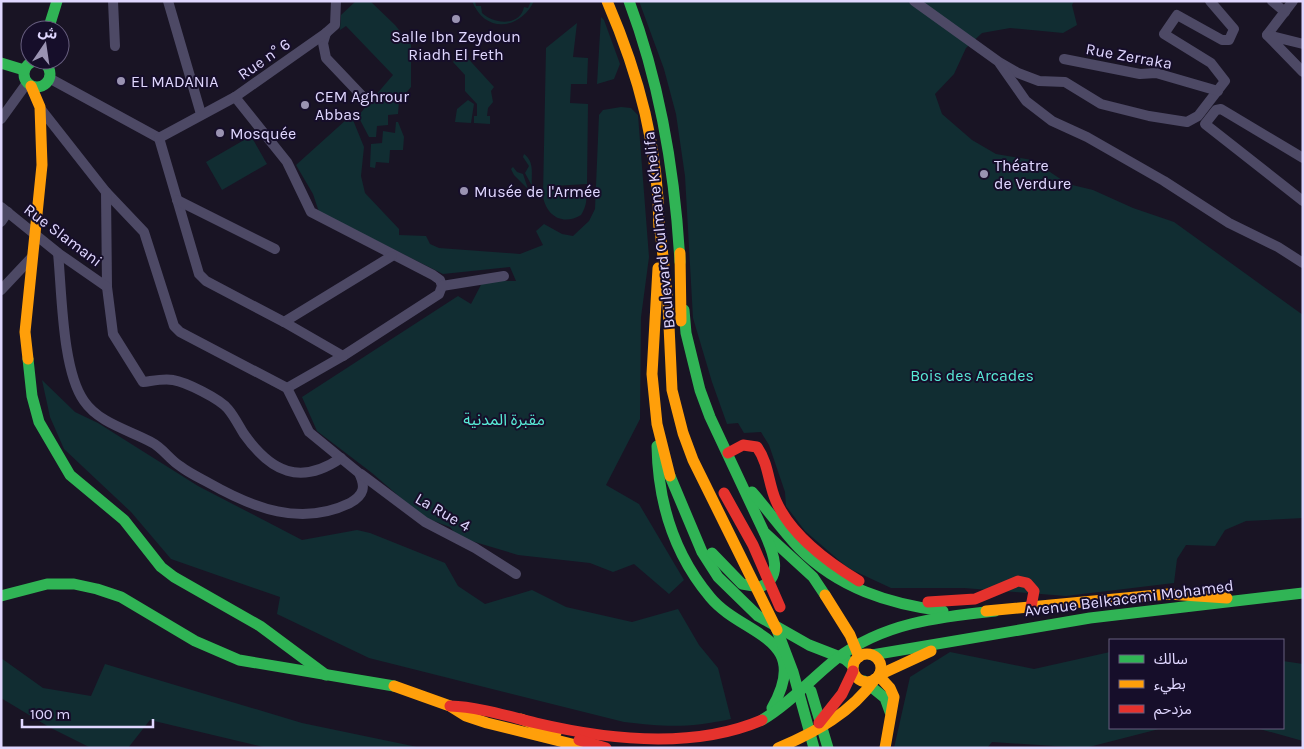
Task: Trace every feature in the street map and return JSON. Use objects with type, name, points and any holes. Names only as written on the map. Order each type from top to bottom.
[{"type":"main road","points":[[51,20],[57,1]]},
{"type":"main road","name":"Boulevard Oulmane Khelifa","points":[[607,1],[628,50],[642,93],[658,178],[659,219],[652,344],[652,374],[658,424]]},
{"type":"main road","name":"Boulevard Oulmane Khelifa","points":[[628,1],[644,39],[658,88],[672,172],[686,333],[700,390],[764,532],[775,562],[773,576],[764,587],[751,588],[742,584],[724,568],[686,517]]},
{"type":"main road","points":[[1,63],[20,69]]},
{"type":"main road","points":[[24,70],[24,77],[40,107],[42,165],[25,332],[28,366],[39,422],[59,460],[70,475],[124,520],[161,567],[174,577],[260,626],[326,675]]},
{"type":"main road","points":[[29,85],[44,85],[49,78],[49,70]]},
{"type":"main road","points":[[659,219],[668,304],[672,390],[677,414],[694,460],[772,617],[790,663],[814,748]]},
{"type":"main road","points":[[680,253],[682,359],[686,404],[698,446],[753,545],[802,664],[828,748]]},
{"type":"main road","points":[[658,424],[671,479],[702,552],[718,577],[741,601],[771,625],[809,645],[855,664]]},
{"type":"main road","points":[[658,424],[656,459],[664,508],[675,538],[700,581],[719,606],[766,636],[777,648],[783,663],[785,679],[781,694],[766,718]]},
{"type":"main road","points":[[728,453],[743,445],[757,448],[767,463],[772,489],[786,520],[834,564],[856,580],[897,596],[927,602],[975,599],[1018,581],[1024,581],[1034,591],[1031,607]]},
{"type":"main road","points":[[741,482],[752,492],[799,548],[834,578],[866,595],[895,605],[924,609],[995,611]]},
{"type":"main road","points":[[764,532],[813,577],[850,635],[857,678],[873,680],[890,688],[893,694],[885,748]]},
{"type":"main road","points":[[1,596],[47,584],[74,584],[98,589],[145,610],[194,641],[239,660],[399,687],[450,706],[466,716],[501,728],[588,748]]},
{"type":"main road","name":"Avenue Belkacemi Mohamed","points":[[960,640],[1072,621],[1303,593]]},
{"type":"main road","points":[[450,706],[470,707],[521,720],[626,741],[667,746],[698,744],[724,737],[766,718],[832,661],[860,642],[888,630],[918,621],[1031,607],[1168,594],[1241,600]]},
{"type":"main road","points":[[272,666],[280,654],[277,638]]},
{"type":"main road","points":[[813,731],[842,694],[855,664],[872,654],[960,640]]},
{"type":"main road","points":[[778,748],[813,731],[842,713],[873,680],[911,658],[960,640]]},
{"type":"main road","points":[[872,654],[880,663],[873,680]]},
{"type":"main road","points":[[521,720],[606,748]]},
{"type":"street","points":[[114,1],[115,46]]},
{"type":"street","points":[[168,1],[201,114]]},
{"type":"street","points":[[336,1],[335,25],[326,34],[323,44],[326,58],[364,98]]},
{"type":"street","points":[[914,1],[999,62],[1039,81],[1065,82],[1101,104],[1149,116],[1193,121],[1225,81],[1211,63],[1164,34],[1177,15],[1222,40],[1229,40],[1234,29],[1210,1]]},
{"type":"street","points":[[1272,1],[1285,12]]},
{"type":"street","points":[[1267,35],[1293,1]]},
{"type":"street","name":"Rue n° 6","points":[[160,138],[235,97],[326,34]]},
{"type":"street","points":[[1267,35],[1303,44]]},
{"type":"street","points":[[1267,35],[1303,72]]},
{"type":"street","name":"Rue Zerraka","points":[[1064,60],[1140,74],[1156,73],[1218,91]]},
{"type":"street","points":[[999,62],[1026,101],[1052,122],[1087,137],[1164,181],[1229,223],[1278,246],[1303,263]]},
{"type":"street","points":[[49,78],[160,138],[199,274],[206,281],[343,356]]},
{"type":"street","points":[[1,119],[29,85]]},
{"type":"street","points":[[40,107],[106,192],[144,232],[174,326],[180,332],[287,388],[343,356],[439,294],[442,286],[440,280],[433,275],[392,256],[311,212],[305,204],[287,162],[235,97]]},
{"type":"street","points":[[1303,158],[1221,109],[1216,110],[1205,124],[1303,201]]},
{"type":"street","points":[[106,192],[107,287],[113,334],[143,382],[172,379],[215,399],[227,407],[260,455],[281,470],[296,475],[330,465],[341,458]]},
{"type":"street","points":[[177,200],[275,249]]},
{"type":"street","points":[[1,222],[5,209]]},
{"type":"street","name":"Rue Slamani","points":[[5,209],[34,235],[107,287]]},
{"type":"street","points":[[58,253],[69,373],[84,402],[96,414],[152,442],[165,450],[179,466],[236,499],[259,508],[288,514],[310,514],[342,506],[358,498],[363,492],[364,482],[359,473]]},
{"type":"street","points":[[1,290],[34,255]]},
{"type":"street","points":[[284,322],[392,256]]},
{"type":"street","points":[[442,286],[504,276]]},
{"type":"street","name":"La Rue 4","points":[[287,388],[309,432],[359,473],[425,522],[475,548],[516,574]]},
{"type":"green space","points":[[356,1],[370,1],[395,25],[411,45],[411,87],[399,101],[398,114],[388,115],[388,125],[377,126],[376,137],[369,137],[358,116],[393,75],[346,26],[340,30],[341,15]]},
{"type":"green space","points":[[472,1],[475,1],[476,6],[481,6],[482,13],[487,17],[506,22],[517,18],[524,7],[528,8],[531,1],[534,1],[528,11],[520,18],[512,22],[503,24],[485,19],[478,12]]},
{"type":"green space","name":"Bois des Arcades","points":[[639,1],[1074,1],[1072,5],[1077,25],[1063,33],[1010,28],[982,33],[966,48],[954,74],[935,94],[942,114],[972,140],[996,154],[1032,160],[1068,184],[1093,190],[1133,208],[1174,222],[1303,315],[1303,518],[1246,521],[1225,530],[1215,546],[1186,545],[1177,559],[1174,583],[1066,596],[964,588],[891,588],[848,568],[805,531],[786,506],[785,492],[769,445],[761,432],[744,433],[738,423],[727,424],[693,318],[685,176],[676,114],[664,69]]},
{"type":"green space","points":[[601,17],[604,20],[620,64],[614,79],[597,84]]},
{"type":"green space","points":[[577,23],[573,57],[588,58],[587,84],[571,84],[570,103],[588,104],[587,184],[553,186],[552,190],[583,188],[586,202],[581,215],[562,219],[552,214],[543,196],[546,48]]},
{"type":"green space","points":[[462,52],[494,87],[491,91],[493,102],[488,108],[487,116],[490,116],[490,124],[474,123],[474,116],[477,116],[477,104],[465,91],[465,75],[453,62]]},
{"type":"green space","points":[[468,100],[474,104],[471,123],[455,122],[457,109]]},
{"type":"green space","name":"مقبرة المدنية","points":[[621,107],[631,108],[638,115],[649,257],[641,317],[640,419],[606,485],[639,504],[684,580],[669,594],[634,564],[613,572],[590,563],[518,555],[458,537],[450,527],[423,517],[372,473],[317,431],[302,397],[458,296],[471,304],[483,281],[516,281],[510,267],[443,274],[319,212],[313,194],[296,165],[347,119],[353,120],[364,147],[361,176],[365,193],[399,229],[399,235],[426,236],[430,244],[439,248],[520,254],[543,245],[536,231],[544,224],[562,234],[573,236],[589,221],[595,209],[599,115],[603,110]]},
{"type":"green space","points":[[396,122],[398,122],[404,137],[403,150],[390,150],[389,163],[376,162],[375,168],[370,167],[371,144],[382,143],[383,131],[395,133]]},
{"type":"green space","points":[[251,136],[267,164],[222,190],[206,162]]},
{"type":"green space","points":[[524,154],[530,161],[532,169],[532,186],[525,173],[529,166],[523,157]]},
{"type":"green space","points":[[513,167],[517,172],[523,174],[528,189],[514,175],[511,169]]},
{"type":"green space","points":[[42,380],[75,412],[98,423],[198,486],[302,540],[357,530],[370,533],[445,563],[458,586],[485,604],[532,590],[566,607],[632,622],[678,609],[699,645],[718,668],[731,719],[678,726],[624,722],[369,658],[277,614],[280,597],[171,559],[131,512],[64,449],[50,417]]},
{"type":"green space","points":[[950,652],[1034,669],[1109,652],[1109,729],[1159,729],[1085,748],[992,742],[987,748],[894,748],[910,677]]},
{"type":"green space","points":[[1,658],[43,688],[91,696],[105,664],[302,723],[422,748],[268,748],[150,720],[128,748],[91,748],[49,727],[1,698]]},
{"type":"green space","points":[[1284,661],[1303,664],[1303,741],[1260,729],[1284,729]]},
{"type":"traffic: fast","points":[[51,20],[57,1]]},
{"type":"traffic: fast","points":[[629,1],[650,65],[665,130],[678,228],[680,262]]},
{"type":"traffic: fast","points":[[37,61],[46,65],[50,74],[46,83],[37,87],[28,83],[24,74],[28,65],[37,61]]},
{"type":"traffic: fast","points":[[1,63],[20,69]]},
{"type":"traffic: fast","points":[[684,310],[686,333],[700,390],[710,417],[764,532],[813,577],[825,595]]},
{"type":"traffic: fast","points":[[28,359],[32,396],[39,422],[70,475],[124,520],[161,567],[174,577],[260,626],[326,675]]},
{"type":"traffic: fast","points":[[657,446],[661,487],[670,526],[697,580],[710,597],[724,610],[768,640],[779,652],[784,666],[782,684],[772,708]]},
{"type":"traffic: fast","points":[[670,476],[702,552],[718,577],[758,616],[809,645],[845,659],[853,666]]},
{"type":"traffic: fast","points":[[752,492],[799,548],[830,574],[847,584],[884,599],[943,611]]},
{"type":"traffic: fast","points":[[712,553],[742,584],[760,587],[767,583],[774,571],[773,556],[765,534]]},
{"type":"traffic: fast","points":[[1,596],[47,584],[74,584],[97,589],[121,597],[195,641],[239,660],[394,686]]},
{"type":"traffic: fast","points":[[872,655],[1090,618],[1303,593]]},
{"type":"traffic: fast","points":[[762,720],[791,699],[836,659],[873,637],[932,619],[995,611]]},
{"type":"traffic: fast","points":[[777,630],[793,672],[814,748]]},
{"type":"traffic: fast","points":[[864,681],[885,698],[890,712]]},
{"type":"traffic: fast","points":[[811,691],[828,748]]},
{"type":"traffic: slow","points":[[607,1],[629,57],[645,113],[655,170],[659,230]]},
{"type":"traffic: slow","points":[[28,359],[25,332],[42,165],[40,107],[31,86]]},
{"type":"traffic: slow","points":[[659,219],[668,304],[672,390],[683,433],[693,460],[777,630]]},
{"type":"traffic: slow","points":[[680,253],[681,321]]},
{"type":"traffic: slow","points":[[658,268],[652,374],[657,424],[670,476]]},
{"type":"traffic: slow","points":[[986,611],[1168,594],[1227,598]]},
{"type":"traffic: slow","points":[[825,595],[850,635],[859,657]]},
{"type":"traffic: slow","points":[[879,675],[931,651]]},
{"type":"traffic: slow","points":[[867,654],[877,658],[881,668],[877,678],[867,682],[857,678],[853,668],[857,658],[867,654]]},
{"type":"traffic: slow","points":[[879,676],[890,688],[894,697],[885,748]]},
{"type":"traffic: slow","points":[[778,748],[819,728],[844,712],[866,691],[875,679]]},
{"type":"traffic: slow","points":[[394,686],[450,706],[466,716],[487,723],[588,748]]},
{"type":"traffic: slow","points":[[521,719],[556,733]]},
{"type":"traffic: jam","points":[[728,453],[743,445],[757,447],[764,460],[776,501],[791,525],[801,537],[824,557],[859,581]]},
{"type":"traffic: jam","points":[[724,493],[753,545],[780,607]]},
{"type":"traffic: jam","points":[[928,602],[975,599],[1018,581],[1027,583],[1034,591],[1031,607]]},
{"type":"traffic: jam","points":[[819,723],[842,694],[853,671]]},
{"type":"traffic: jam","points":[[450,706],[482,710],[592,734],[650,739],[708,735],[736,729],[762,720]]},
{"type":"traffic: jam","points":[[579,740],[606,748]]},
{"type":"place","name":"Salle Ibn Zeydoun Riadh El Feth","points":[[456,19]]},
{"type":"place","name":"EL MADANIA","points":[[121,81]]},
{"type":"place","name":"CEM Aghrour Abbas","points":[[305,105]]},
{"type":"place","name":"Mosquée","points":[[220,133]]},
{"type":"place","name":"Théatre de Verdure","points":[[984,174]]},
{"type":"place","name":"Musée de l'Armée","points":[[464,191]]}]
